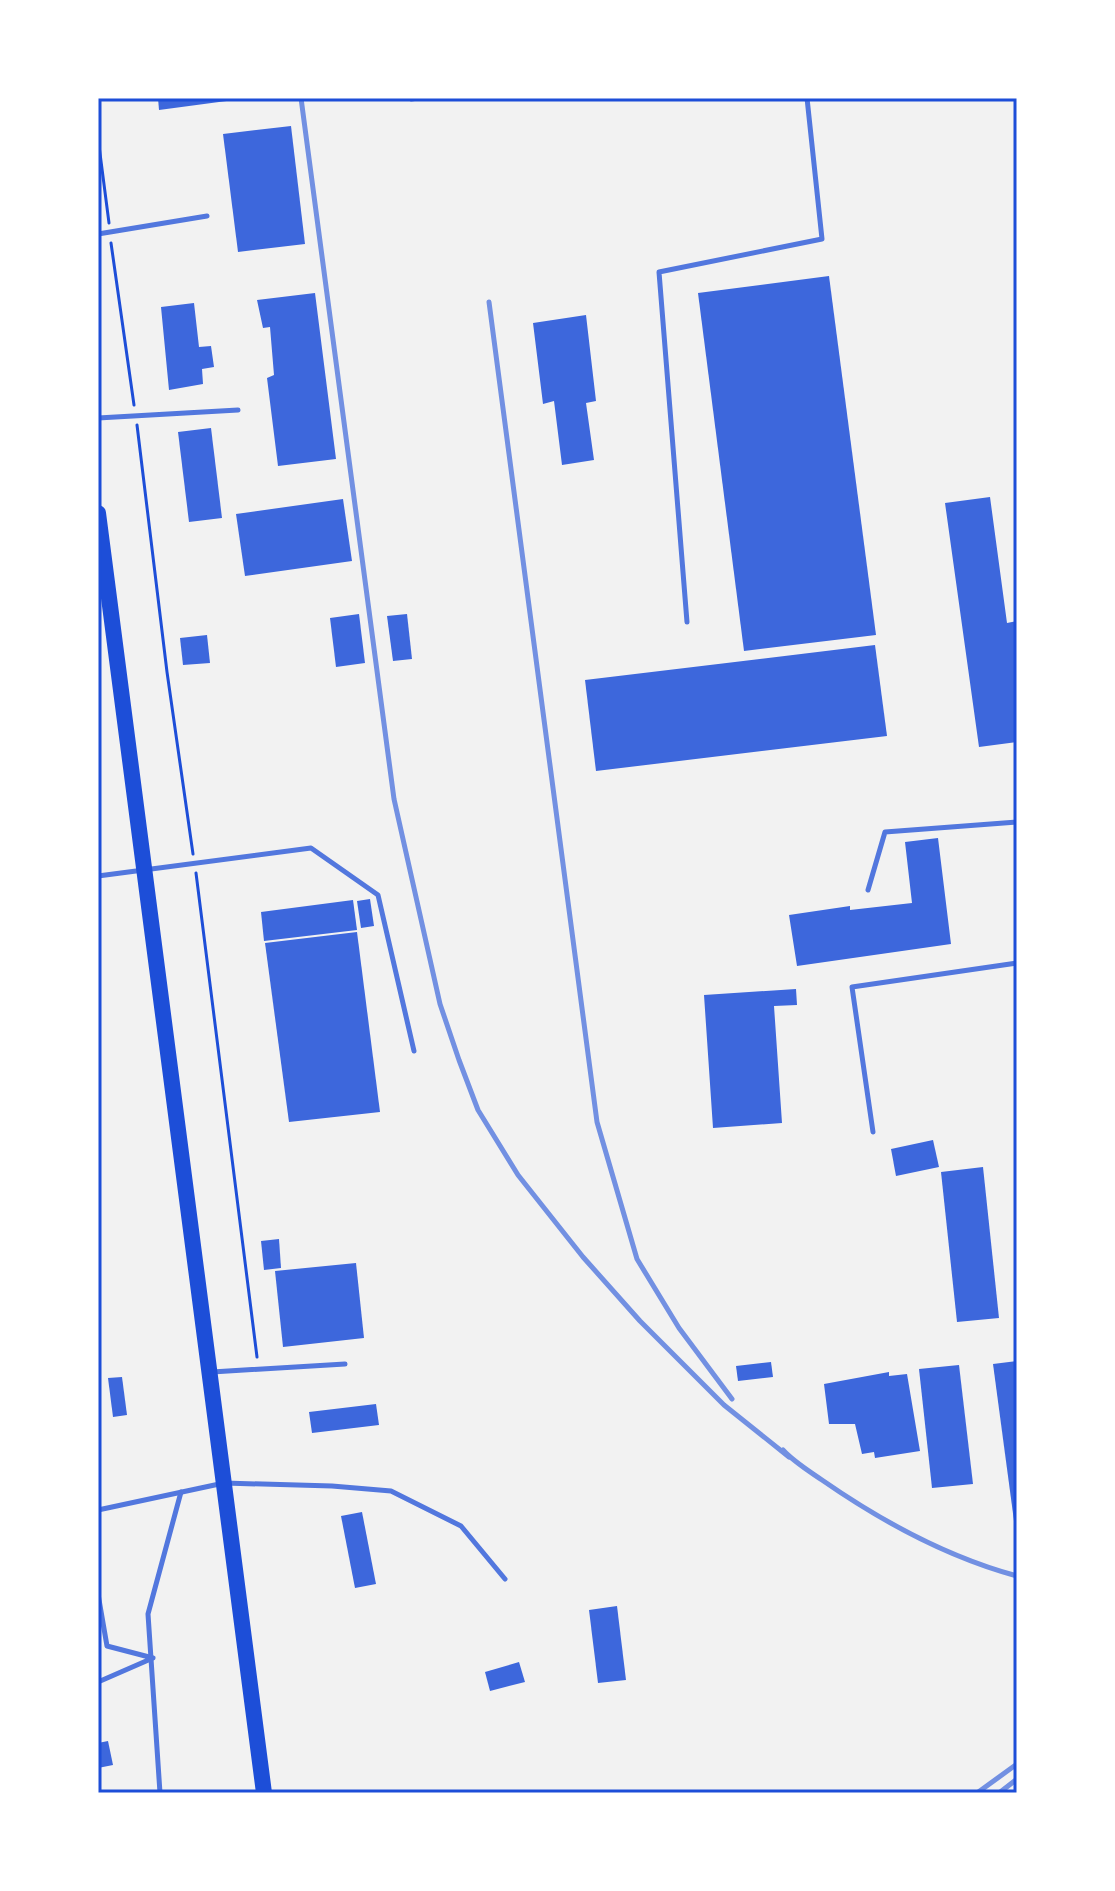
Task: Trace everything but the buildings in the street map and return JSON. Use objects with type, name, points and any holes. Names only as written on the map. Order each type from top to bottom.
[{"type":"highway","points":[[98,513],[264,1793]]},
{"type":"lane","points":[[411,99],[418,98]]},
{"type":"lane","points":[[687,622],[659,272],[822,239],[807,98]]},
{"type":"lane","points":[[98,234],[207,216]]},
{"type":"lane","points":[[98,418],[238,410]]},
{"type":"lane","points":[[868,890],[885,832],[1017,822]]},
{"type":"lane","points":[[98,876],[311,848],[378,895],[414,1051]]},
{"type":"lane","points":[[873,1132],[852,987],[1017,963]]},
{"type":"lane","points":[[211,1373],[345,1364]]},
{"type":"lane","points":[[98,1510],[224,1483],[391,1491],[461,1526],[505,1579]]},
{"type":"lane","points":[[160,1793],[148,1614],[181,1492]]},
{"type":"lane","points":[[98,1594],[107,1646],[153,1658]]},
{"type":"lane","points":[[98,1682],[153,1658]]},
{"type":"path","points":[[98,138],[259,1369]]},
{"type":"railway","points":[[301,98],[394,799],[440,1004],[459,1060],[478,1110],[518,1175],[583,1257],[640,1321],[724,1405],[789,1457]]},
{"type":"railway","points":[[489,302],[597,1122],[637,1259],[679,1328],[732,1399]]},
{"type":"railway","points":[[783,1450],[844,1495],[891,1523],[965,1559],[1017,1576]]},
{"type":"railway","points":[[977,1793],[1017,1764]]},
{"type":"railway","points":[[999,1793],[1017,1779]]}]
